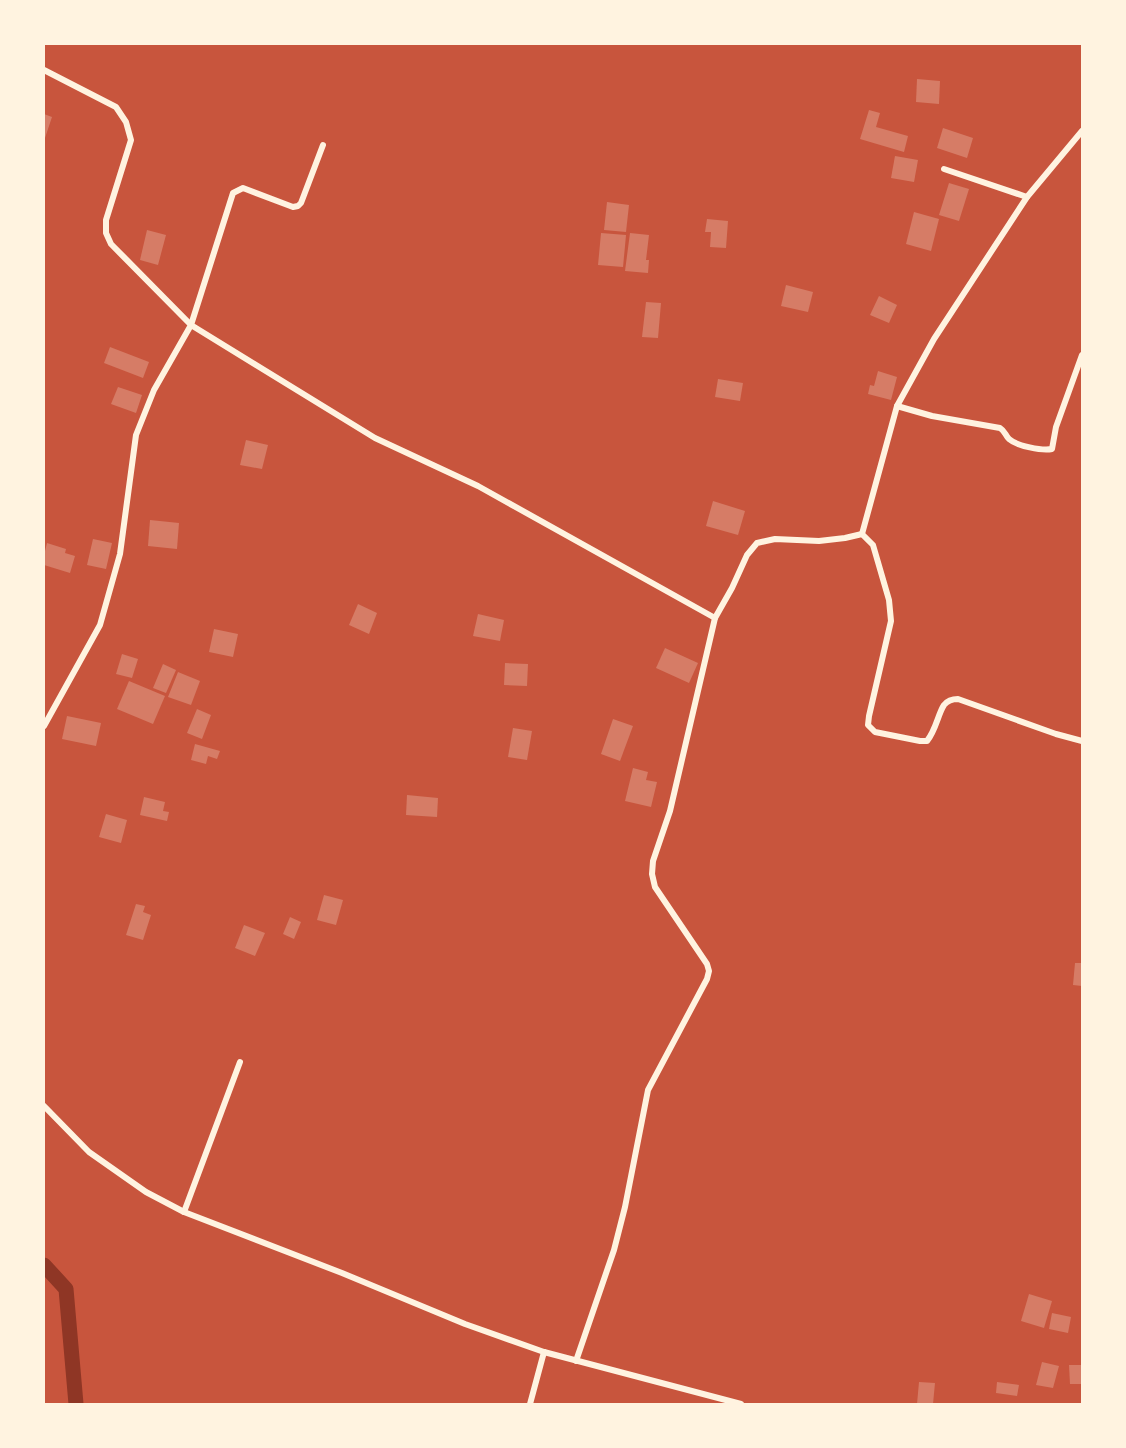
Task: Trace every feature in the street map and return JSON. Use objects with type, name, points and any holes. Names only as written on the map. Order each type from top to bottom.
[{"type":"street","points":[[44,70],[116,107],[126,122],[131,140],[106,220],[106,232],[111,244],[191,325],[375,438],[478,486],[715,618]]},
{"type":"street","points":[[862,534],[897,406],[934,339],[1027,197],[1083,131]]},
{"type":"street","points":[[44,726],[100,625],[120,554],[136,435],[154,390],[191,325],[233,193],[243,188],[293,207],[298,206],[302,203],[323,145]]},
{"type":"street","points":[[944,169],[1027,197]]},
{"type":"street","points":[[897,406],[932,416],[1000,428],[1015,443],[1044,451],[1052,449],[1056,427],[1082,358]]},
{"type":"street","points":[[576,1361],[614,1250],[625,1207],[648,1090],[707,979],[709,971],[707,964],[655,887],[652,874],[653,861],[670,811],[715,618],[747,555],[757,543],[775,539],[819,541],[862,534]]},
{"type":"street","points":[[862,534],[873,545],[889,600],[891,621],[869,717],[868,725],[875,732],[927,741],[932,735],[945,704],[958,699],[1056,735],[1083,741]]},
{"type":"street","points":[[184,1212],[240,1062]]},
{"type":"street","points":[[44,1106],[89,1152],[146,1192],[184,1212],[342,1273],[465,1324],[544,1352],[741,1404]]},
{"type":"street","points":[[530,1404],[544,1352]]},
{"type":"building","points":[[917,79],[940,81],[939,104],[916,102]]},
{"type":"building","points":[[869,110],[880,113],[876,127],[908,136],[904,152],[860,139]]},
{"type":"building","points":[[44,114],[52,117],[44,141]]},
{"type":"building","points":[[943,128],[973,138],[967,158],[937,148]]},
{"type":"building","points":[[895,156],[918,160],[914,182],[891,178]]},
{"type":"building","points":[[949,183],[969,189],[959,221],[939,215]]},
{"type":"building","points":[[607,202],[629,205],[626,232],[604,230]]},
{"type":"building","points":[[914,212],[939,219],[931,251],[906,244]]},
{"type":"building","points":[[707,219],[728,221],[726,248],[710,247],[711,232],[705,232]]},
{"type":"building","points":[[147,230],[166,235],[158,265],[140,260]]},
{"type":"building","points":[[601,233],[626,235],[623,267],[598,265]]},
{"type":"building","points":[[630,233],[649,235],[646,260],[649,260],[648,273],[625,271]]},
{"type":"building","points":[[786,285],[813,292],[808,312],[781,306]]},
{"type":"building","points":[[879,296],[897,305],[889,323],[870,315]]},
{"type":"building","points":[[646,302],[661,303],[658,338],[642,337]]},
{"type":"building","points":[[110,347],[149,362],[143,378],[104,363]]},
{"type":"building","points":[[878,371],[897,377],[891,400],[868,394],[870,385],[874,386]]},
{"type":"building","points":[[718,379],[743,383],[740,401],[715,397]]},
{"type":"building","points":[[118,387],[142,395],[136,413],[111,404]]},
{"type":"building","points":[[246,440],[268,445],[262,469],[240,465]]},
{"type":"building","points":[[713,501],[745,511],[738,535],[706,526]]},
{"type":"building","points":[[150,520],[179,523],[177,549],[148,546]]},
{"type":"building","points":[[93,539],[112,543],[106,569],[87,565]]},
{"type":"building","points":[[47,543],[66,549],[65,553],[75,556],[70,573],[44,565]]},
{"type":"building","points":[[358,604],[377,613],[369,634],[349,625]]},
{"type":"building","points":[[478,614],[504,620],[500,641],[473,636]]},
{"type":"building","points":[[214,629],[238,634],[233,657],[209,652]]},
{"type":"building","points":[[665,648],[698,663],[689,683],[656,668]]},
{"type":"building","points":[[122,654],[138,659],[132,678],[116,674]]},
{"type":"building","points":[[505,663],[528,664],[527,686],[504,685]]},
{"type":"building","points":[[163,664],[176,670],[166,693],[153,688]]},
{"type":"building","points":[[178,672],[200,681],[191,705],[168,697]]},
{"type":"building","points":[[129,681],[165,696],[153,724],[117,709]]},
{"type":"building","points":[[197,709],[211,715],[202,739],[187,733]]},
{"type":"building","points":[[67,716],[101,723],[96,746],[62,739]]},
{"type":"building","points":[[613,719],[633,726],[620,761],[601,754]]},
{"type":"building","points":[[513,728],[532,731],[527,760],[508,757]]},
{"type":"building","points":[[195,744],[220,751],[217,759],[208,756],[206,764],[191,760]]},
{"type":"building","points":[[633,768],[648,772],[646,780],[657,782],[651,807],[625,801]]},
{"type":"building","points":[[407,795],[438,798],[437,817],[406,815]]},
{"type":"building","points":[[144,797],[165,802],[163,811],[169,812],[167,821],[140,815]]},
{"type":"building","points":[[106,814],[127,820],[121,843],[99,837]]},
{"type":"building","points":[[324,895],[343,900],[336,925],[317,920]]},
{"type":"building","points":[[136,904],[145,906],[143,912],[151,915],[143,940],[126,935]]},
{"type":"building","points":[[290,917],[301,922],[294,939],[283,934]]},
{"type":"building","points":[[244,925],[265,933],[255,956],[235,948]]},
{"type":"building","points":[[1075,963],[1082,963],[1082,986],[1073,985]]},
{"type":"building","points":[[1029,1294],[1052,1301],[1044,1328],[1021,1321]]},
{"type":"building","points":[[1052,1313],[1071,1317],[1068,1333],[1049,1329]]},
{"type":"building","points":[[1042,1362],[1059,1366],[1053,1388],[1036,1385]]},
{"type":"building","points":[[1069,1365],[1081,1365],[1081,1384],[1070,1384]]},
{"type":"building","points":[[919,1382],[935,1383],[933,1404],[917,1404]]},
{"type":"building","points":[[997,1382],[1019,1385],[1017,1396],[996,1393]]},
{"type":"waterway","points":[[44,1265],[66,1289],[76,1404]]}]
